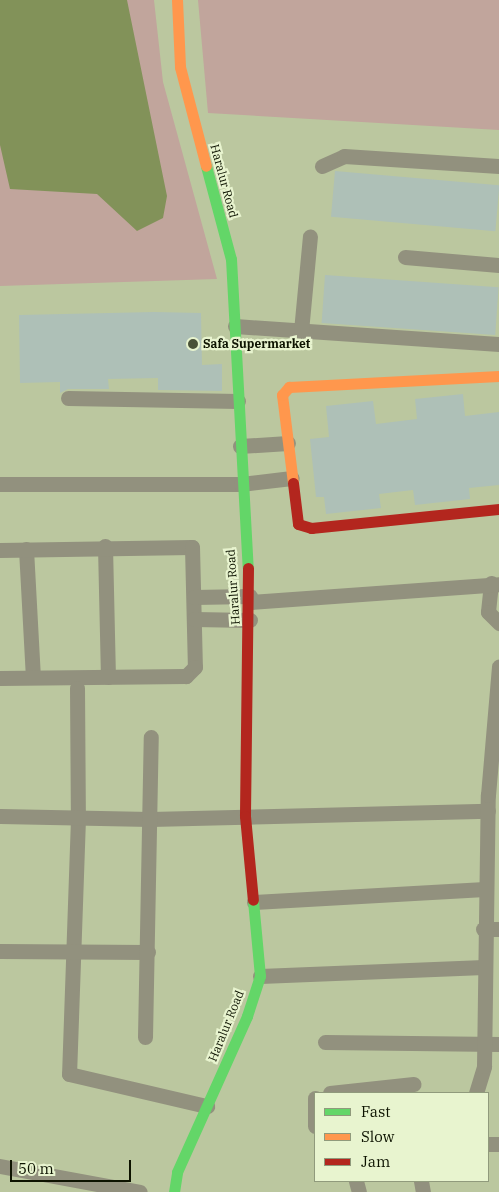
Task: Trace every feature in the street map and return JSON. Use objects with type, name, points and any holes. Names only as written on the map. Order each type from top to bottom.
[{"type":"street","name":"Haralur Road","points":[[174,1192],[177,1172],[247,1016],[260,976],[245,816],[250,599],[241,484],[231,259],[180,67],[177,0]]},
{"type":"street","points":[[322,166],[344,156],[499,166]]},
{"type":"street","points":[[301,330],[310,236]]},
{"type":"street","points":[[405,257],[499,264]]},
{"type":"street","points":[[235,326],[499,344]]},
{"type":"street","points":[[499,376],[289,388],[282,394],[298,524],[311,528],[499,509]]},
{"type":"street","points":[[68,398],[238,401]]},
{"type":"street","points":[[240,446],[288,443]]},
{"type":"street","points":[[0,484],[241,484],[292,478]]},
{"type":"street","points":[[105,546],[108,677]]},
{"type":"street","points":[[0,550],[105,546],[192,547],[194,597],[193,673],[108,677],[0,678]]},
{"type":"street","points":[[26,549],[33,677]]},
{"type":"street","points":[[194,597],[250,599],[495,584],[488,612],[499,623]]},
{"type":"street","points":[[194,619],[250,620]]},
{"type":"street","points":[[476,1092],[484,1066],[483,1043],[492,1004],[484,967],[483,929],[485,889],[493,859],[488,811],[494,786],[499,666]]},
{"type":"street","points":[[77,688],[78,818],[69,1074],[207,1106]]},
{"type":"street","points":[[145,1037],[151,737]]},
{"type":"street","points":[[0,816],[150,819],[488,811]]},
{"type":"street","points":[[254,902],[485,889]]},
{"type":"street","points":[[483,929],[499,929]]},
{"type":"street","points":[[0,951],[148,952]]},
{"type":"street","points":[[260,976],[484,967]]},
{"type":"street","points":[[325,1042],[499,1044]]},
{"type":"street","points":[[339,1092],[414,1084]]},
{"type":"street","points":[[0,1166],[140,1192]]},
{"type":"shaded area","points":[[0,0],[154,0],[163,82],[217,279],[0,286]]},
{"type":"shaded area","points":[[0,0],[127,0],[167,196],[163,218],[137,231],[97,194],[10,189],[0,145]]},
{"type":"shaded area","points":[[198,0],[499,0],[499,130],[208,113]]},
{"type":"building","points":[[335,171],[499,185],[495,231],[331,217]]},
{"type":"building","points":[[325,275],[499,287],[495,335],[322,323]]},
{"type":"building","points":[[154,312],[201,313],[202,365],[222,364],[222,391],[158,390],[158,378],[108,379],[109,389],[68,389],[60,393],[60,382],[20,383],[19,315]]},
{"type":"building","points":[[463,394],[465,416],[499,412],[499,485],[469,488],[470,499],[415,505],[413,490],[379,494],[381,508],[326,514],[324,497],[316,497],[310,439],[329,437],[326,406],[373,401],[376,424],[417,419],[415,399]]},
{"type":"traffic: fast","points":[[206,166],[231,259],[248,568]]},
{"type":"traffic: fast","points":[[174,1192],[177,1172],[247,1016],[260,976],[253,900]]},
{"type":"traffic: slow","points":[[177,0],[180,67],[206,166]]},
{"type":"traffic: slow","points":[[293,483],[282,395],[289,387],[499,376]]},
{"type":"traffic: jam","points":[[293,483],[298,524],[311,528],[499,509]]},
{"type":"traffic: jam","points":[[248,568],[245,816],[253,900]]},
{"type":"place","name":"Safa Supermarket","points":[[193,344]]}]
